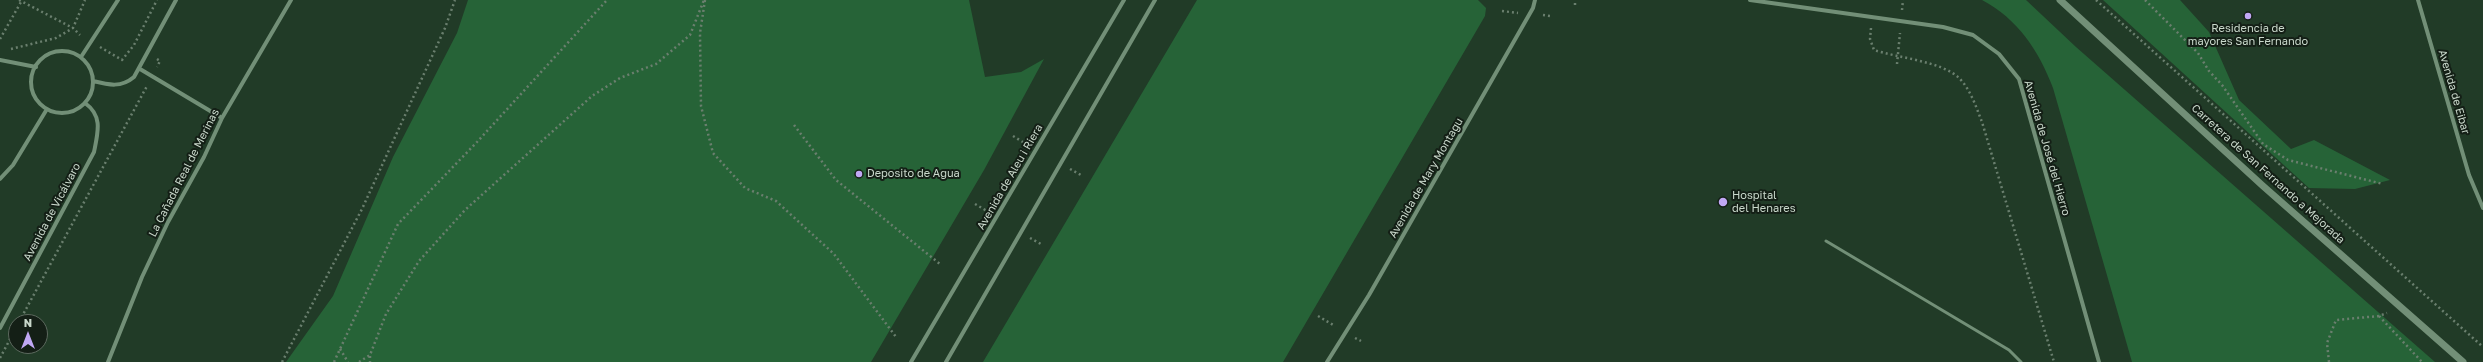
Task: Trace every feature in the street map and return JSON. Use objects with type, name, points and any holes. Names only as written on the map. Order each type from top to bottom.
[{"type":"street","points":[[81,57],[92,43],[118,0]]},
{"type":"street","points":[[93,81],[111,85],[125,84],[140,69],[176,0]]},
{"type":"street","name":"La Cañada Real de Merinas","points":[[108,362],[142,277],[222,118],[291,0]]},
{"type":"street","name":"Avenida de Aleu i Riera","points":[[911,362],[1124,0]]},
{"type":"street","points":[[946,362],[1155,0]]},
{"type":"street","name":"Avenida de Mary Montagu","points":[[1327,362],[1369,295],[1533,8],[1535,0]]},
{"type":"street","name":"Avenida de José del Hierro","points":[[1750,0],[1943,27],[1973,35],[1999,54],[2019,80],[2099,362]]},
{"type":"street","name":"Carretera de San Fernando a Mejorada","points":[[2060,0],[2263,186],[2463,362]]},
{"type":"street","name":"Avenida de Eibar","points":[[2418,0],[2473,188],[2483,208]]},
{"type":"street","points":[[61,51],[72,52],[81,57],[88,65],[93,81],[91,95],[85,104],[66,113],[47,109],[39,102],[33,89],[32,74],[36,67],[43,58],[61,51]]},
{"type":"street","points":[[2,61],[36,67]]},
{"type":"street","points":[[140,69],[222,118]]},
{"type":"street","name":"Avenida de Vicálvaro","points":[[0,328],[94,152],[99,126],[94,110],[85,104]]},
{"type":"street","points":[[0,179],[13,165],[47,109]]},
{"type":"lane","points":[[1826,241],[2009,350],[2021,362]]},
{"type":"path","points":[[2,61],[10,49],[56,38],[73,28],[85,0]]},
{"type":"path","points":[[0,39],[20,1],[73,28],[92,43],[122,60],[134,45],[157,0]]},
{"type":"path","points":[[282,362],[362,209],[445,28],[455,0]]},
{"type":"path","points":[[334,362],[398,224],[478,142],[607,0]]},
{"type":"path","points":[[704,0],[700,33],[700,106],[713,153],[744,188],[776,201],[834,254],[896,337]]},
{"type":"path","points":[[370,362],[370,355],[386,314],[419,261],[465,210],[592,96],[620,78],[656,64],[690,35],[704,0]]},
{"type":"path","points":[[1574,5],[1575,0]]},
{"type":"path","points":[[2096,0],[2483,347]]},
{"type":"path","points":[[2145,0],[2198,52],[2209,71],[2222,85],[2263,144],[2288,160],[2384,184]]},
{"type":"path","points":[[1873,17],[1870,39],[1874,50],[1893,56],[1943,67],[1959,78],[1972,98],[1982,122],[2054,362]]},
{"type":"path","points":[[153,75],[160,61]]},
{"type":"path","points":[[23,314],[150,81]]},
{"type":"path","points":[[794,125],[836,180],[940,264]]},
{"type":"path","points":[[2329,362],[2327,343],[2336,320],[2379,316],[2401,307]]},
{"type":"path","points":[[2379,316],[2422,362]]},
{"type":"path","points":[[0,358],[8,343]]},
{"type":"path","points":[[340,348],[348,362]]},
{"type":"path","points":[[359,362],[370,355]]},
{"type":"green space","points":[[468,0],[969,0],[985,77],[1021,72],[1044,59],[984,170],[871,362],[286,362],[333,296],[393,157],[457,33]]},
{"type":"green space","points":[[1197,0],[1478,0],[1486,8],[1485,16],[1283,362],[983,362]]},
{"type":"green space","points":[[1982,0],[2026,0],[2076,47],[2435,362],[2132,362],[2053,88],[2041,61],[2026,37],[2017,26],[1995,8]]},
{"type":"green space","points":[[2103,0],[2180,0],[2209,32],[2239,100],[2291,149],[2314,140],[2390,180],[2355,189],[2309,188]]},
{"type":"place","name":"Residencia de mayores San Fernando","points":[[2248,16]]},
{"type":"place","name":"Deposito de Agua","points":[[859,174]]},
{"type":"place","name":"Hospital del Henares","points":[[1723,202]]}]
